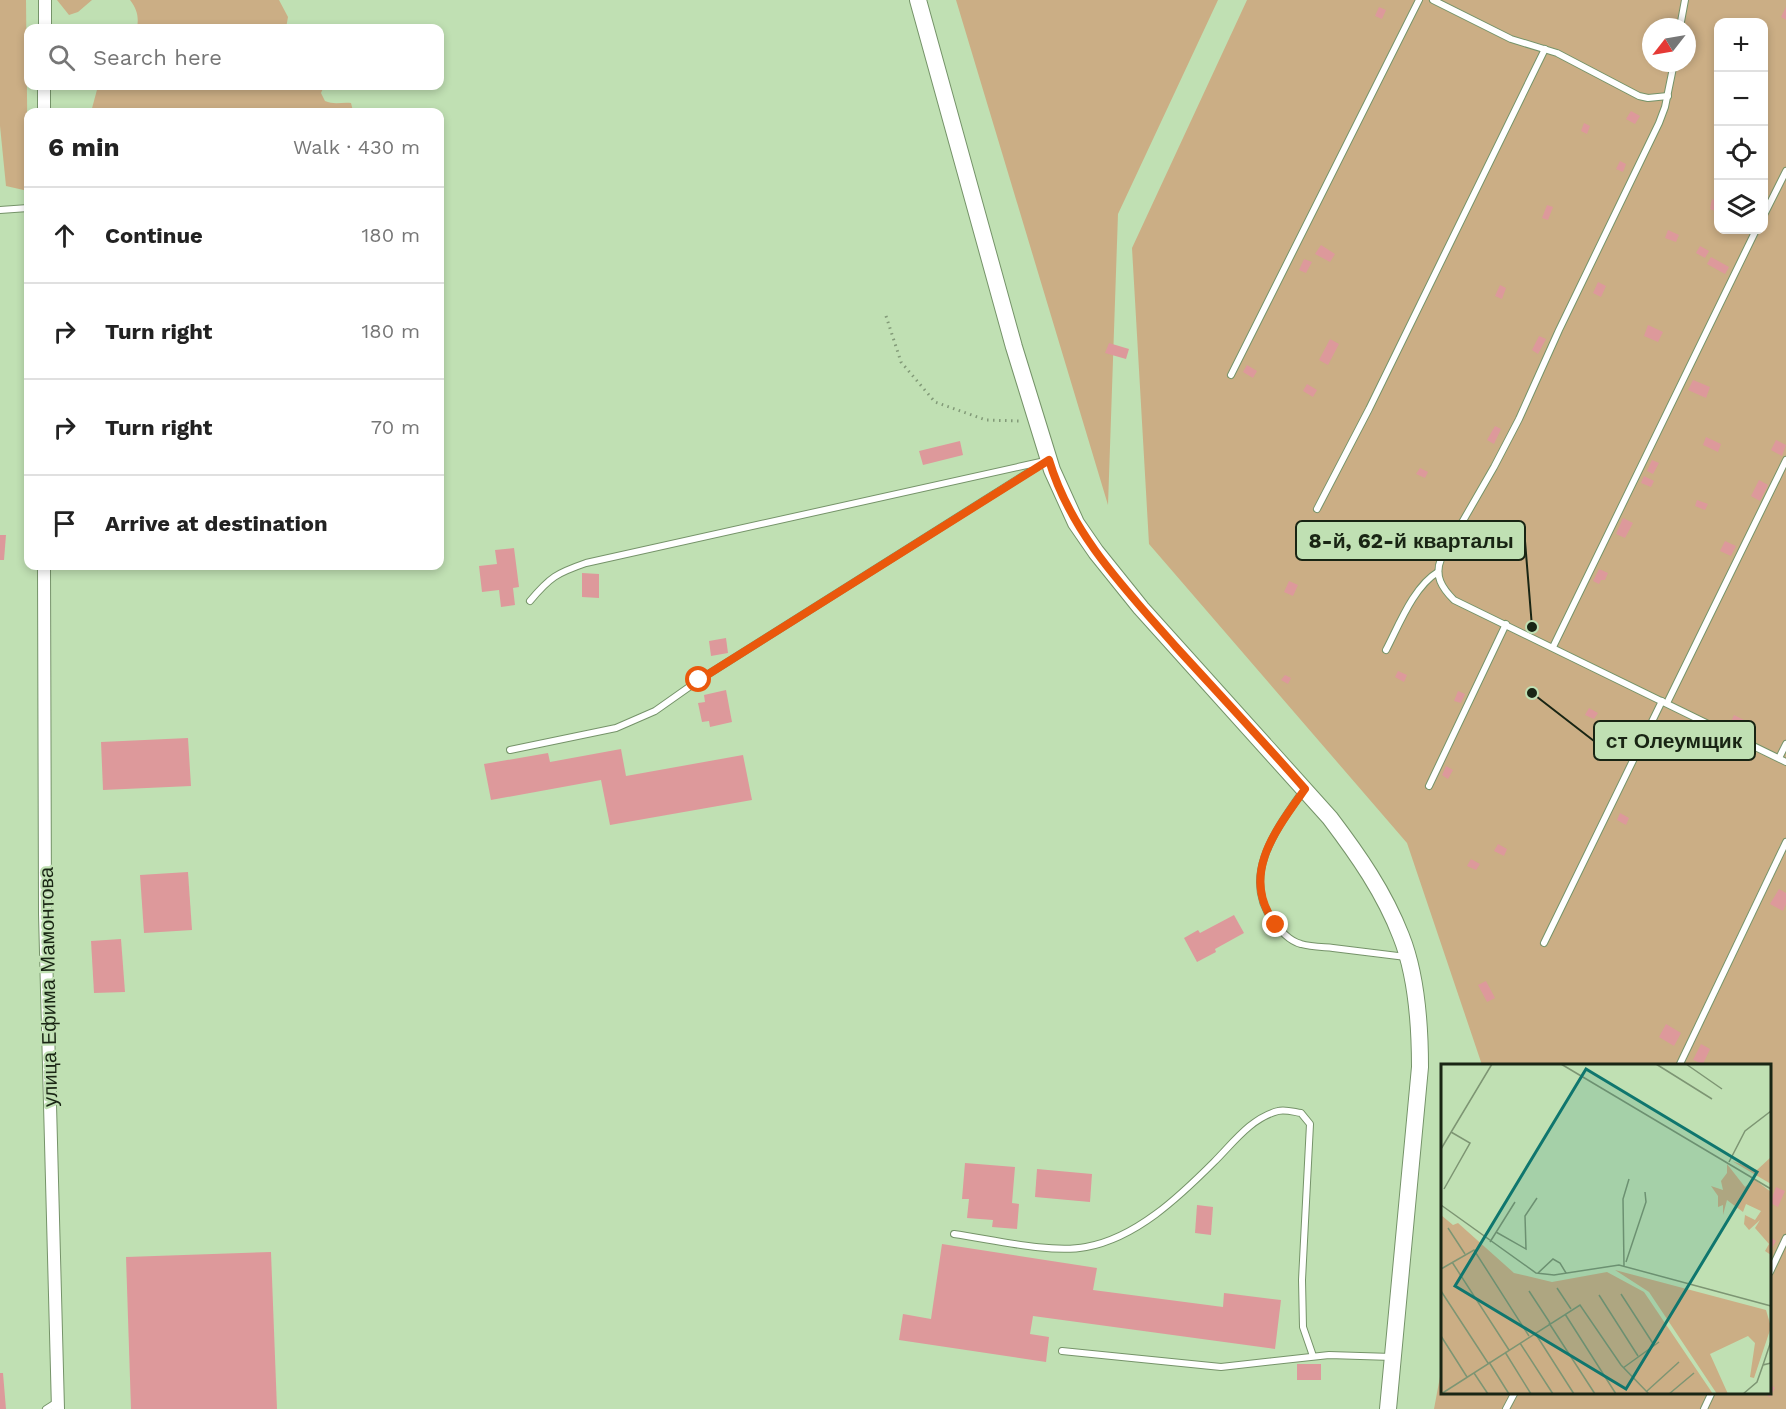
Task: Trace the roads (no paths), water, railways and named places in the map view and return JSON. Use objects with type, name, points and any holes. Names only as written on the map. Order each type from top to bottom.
[{"type":"street","points":[[45,0],[45,24]]},
{"type":"street","points":[[918,0],[1014,347],[1049,460],[1076,523],[1096,552],[1142,608],[1305,789],[1358,855],[1378,887],[1402,938],[1416,1002],[1420,1037],[1420,1067],[1388,1409]]},
{"type":"street","points":[[44,90],[44,108]]},
{"type":"street","name":"улица Ефима Мамонтова","points":[[44,570],[45,914],[58,1405]]},
{"type":"lane","points":[[1231,375],[1419,0]]},
{"type":"lane","points":[[1433,0],[1510,39],[1557,53],[1639,96],[1648,99],[1668,96]]},
{"type":"lane","points":[[1682,18],[1685,0]]},
{"type":"lane","points":[[1317,509],[1369,409],[1545,49]]},
{"type":"lane","points":[[1672,72],[1668,96],[1659,123],[1558,330],[1518,419],[1494,467],[1440,559],[1438,572],[1445,590],[1454,600],[1786,762]]},
{"type":"lane","points":[[1768,207],[1786,171]]},
{"type":"lane","points":[[0,210],[24,208]]},
{"type":"lane","points":[[1553,648],[1754,234]]},
{"type":"lane","points":[[530,601],[559,572],[586,563],[1049,460]]},
{"type":"lane","points":[[510,750],[616,728],[654,711],[699,680],[1049,460]]},
{"type":"lane","points":[[1544,943],[1786,460]]},
{"type":"lane","points":[[1386,650],[1416,594],[1430,577],[1438,572]]},
{"type":"lane","points":[[1429,786],[1506,624]]},
{"type":"lane","points":[[1779,758],[1786,744]]},
{"type":"lane","points":[[1305,789],[1275,833],[1263,858],[1261,880],[1264,904],[1269,916],[1285,934],[1302,945],[1407,957]]},
{"type":"lane","points":[[1679,1064],[1786,842]]},
{"type":"lane","points":[[954,1234],[1054,1249],[1085,1248],[1107,1241],[1152,1216],[1214,1162],[1240,1135],[1262,1118],[1280,1110],[1301,1113],[1310,1124],[1302,1280],[1303,1327],[1313,1356]]},
{"type":"lane","points":[[1771,1270],[1786,1238]]},
{"type":"lane","points":[[1062,1351],[1221,1367],[1329,1355],[1393,1358]]},
{"type":"lane","points":[[1506,1409],[1514,1394]]},
{"type":"lane","points":[[1704,1409],[1711,1394]]},
{"type":"lane","points":[[46,1409],[58,1405]]},
{"type":"place","name":"8-й, 62-й кварталы","points":[[1532,627]]},
{"type":"place","name":"ст Олеумщик","points":[[1532,693]]}]
